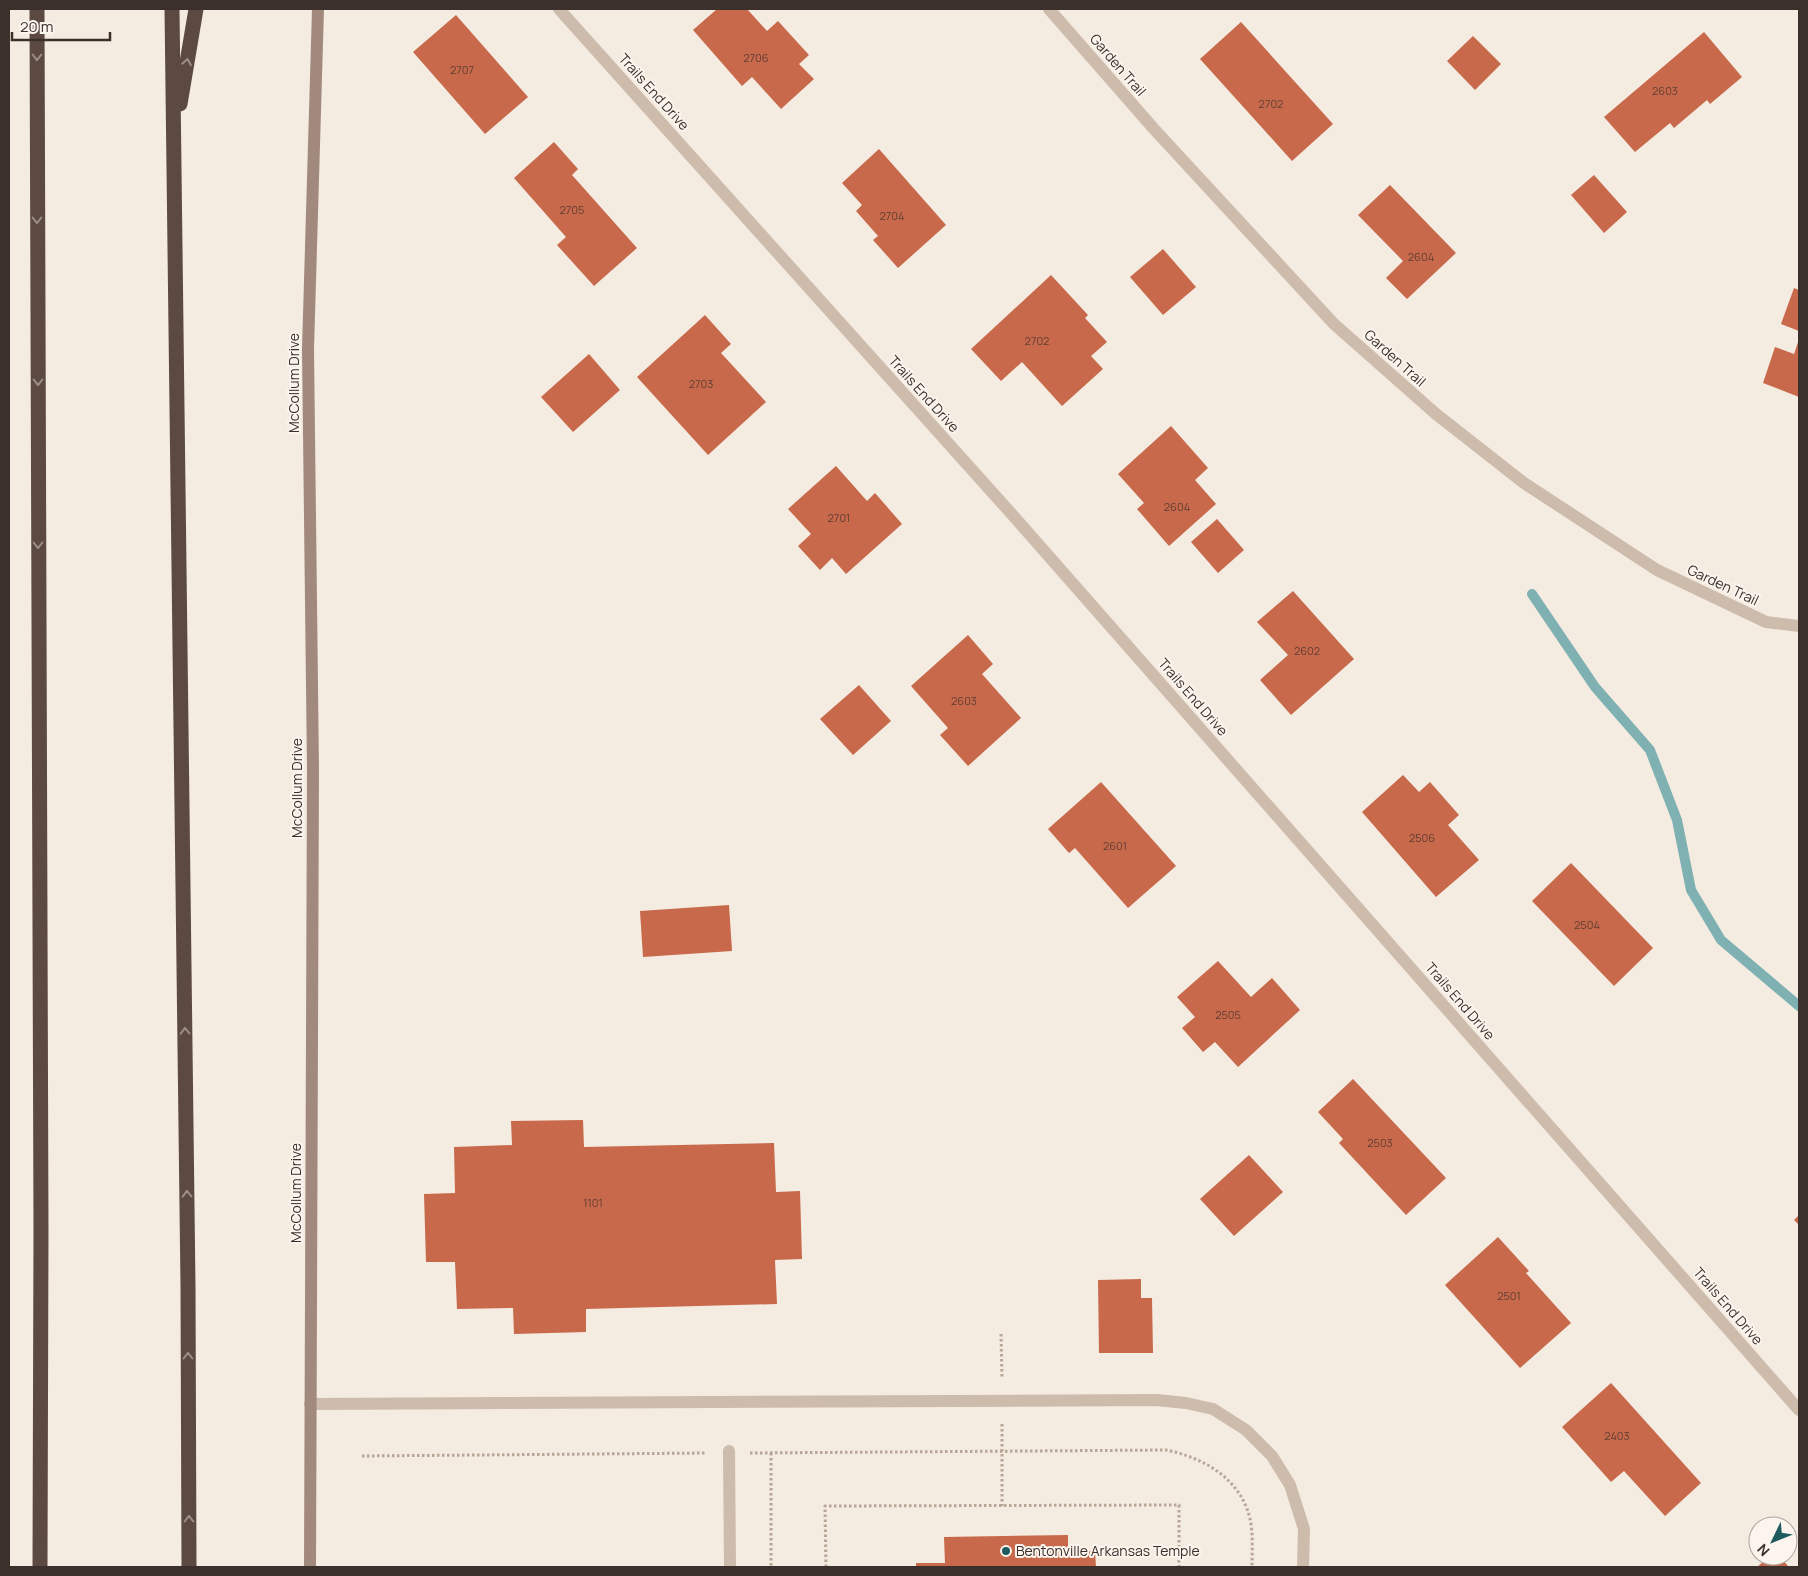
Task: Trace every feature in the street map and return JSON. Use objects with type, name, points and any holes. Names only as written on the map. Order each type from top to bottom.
[{"type":"highway","points":[[37,9],[41,1230],[40,1567]]},
{"type":"highway","points":[[172,9],[188,1277],[189,1567]]},
{"type":"highway","points":[[173,145],[196,9]]},
{"type":"street","name":"McCollum Drive","points":[[310,1567],[313,770],[308,349],[318,9]]},
{"type":"street","name":"Trails End Drive","points":[[559,9],[1010,513],[1799,1410]]},
{"type":"street","name":"Garden Trail","points":[[1049,9],[1154,129],[1334,324],[1436,414],[1524,483],[1657,570],[1766,622],[1799,626]]},
{"type":"street","points":[[310,1404],[1156,1400],[1186,1404],[1213,1409],[1246,1430],[1272,1456],[1290,1485],[1304,1529],[1303,1567]]},
{"type":"street","points":[[729,1452],[730,1567]]},
{"type":"path","points":[[362,1456],[1166,1450],[1183,1454],[1213,1467],[1228,1479],[1247,1508],[1251,1525],[1252,1567]]},
{"type":"path","points":[[771,1453],[771,1567]]},
{"type":"path","points":[[826,1567],[825,1506],[1169,1505],[1179,1505],[1179,1567]]},
{"type":"building","points":[[717,9],[747,9],[767,31],[778,21],[809,55],[799,64],[814,79],[781,109],[752,77],[742,86],[693,30]]},
{"type":"building","points":[[456,15],[528,97],[485,134],[413,52]]},
{"type":"building","points":[[1241,22],[1333,124],[1292,161],[1200,59]]},
{"type":"building","points":[[1704,32],[1742,77],[1710,104],[1707,100],[1674,128],[1670,123],[1635,152],[1604,117]]},
{"type":"building","points":[[1473,36],[1501,64],[1475,90],[1447,61]]},
{"type":"building","points":[[554,142],[578,169],[572,175],[637,248],[594,286],[557,245],[566,237],[514,178]]},
{"type":"building","points":[[879,149],[946,225],[898,268],[873,240],[878,236],[856,211],[862,205],[842,183]]},
{"type":"building","points":[[1594,175],[1627,212],[1604,233],[1571,195]]},
{"type":"building","points":[[1390,185],[1456,253],[1407,299],[1386,278],[1403,261],[1358,215]]},
{"type":"building","points":[[1163,249],[1196,287],[1163,315],[1130,277]]},
{"type":"building","points":[[1051,275],[1088,315],[1085,318],[1107,342],[1091,356],[1103,369],[1062,406],[1022,362],[1001,381],[971,349]]},
{"type":"building","points":[[1794,288],[1799,290],[1799,331],[1781,324]]},
{"type":"building","points":[[705,315],[731,344],[721,353],[766,402],[708,455],[637,377]]},
{"type":"building","points":[[1799,339],[1799,397],[1763,383],[1775,347],[1794,354]]},
{"type":"building","points":[[589,354],[620,390],[573,432],[541,397]]},
{"type":"building","points":[[1171,426],[1208,468],[1195,480],[1216,504],[1169,546],[1137,509],[1144,503],[1118,474]]},
{"type":"building","points":[[836,466],[867,501],[875,493],[902,524],[846,574],[832,558],[820,570],[798,546],[811,534],[788,509]]},
{"type":"building","points":[[1217,519],[1244,550],[1218,573],[1191,542]]},
{"type":"building","points":[[1293,591],[1354,659],[1291,715],[1260,680],[1288,655],[1257,622]]},
{"type":"building","points":[[968,635],[993,664],[982,674],[1021,718],[968,766],[940,735],[948,728],[911,686]]},
{"type":"building","points":[[859,685],[891,721],[853,755],[820,719]]},
{"type":"building","points":[[1403,775],[1419,792],[1430,782],[1459,815],[1448,825],[1479,860],[1436,897],[1362,812]]},
{"type":"building","points":[[1101,782],[1176,866],[1128,908],[1075,848],[1069,853],[1048,829]]},
{"type":"building","points":[[1571,863],[1653,948],[1614,986],[1532,901]]},
{"type":"building","points":[[729,905],[732,951],[643,957],[640,911]]},
{"type":"building","points":[[1218,961],[1251,997],[1272,978],[1300,1010],[1238,1067],[1215,1042],[1203,1052],[1182,1028],[1195,1017],[1177,997]]},
{"type":"building","points":[[1353,1079],[1446,1178],[1406,1215],[1339,1143],[1343,1139],[1318,1112]]},
{"type":"building","points":[[583,1120],[584,1147],[774,1143],[776,1192],[800,1191],[802,1259],[775,1260],[777,1304],[586,1309],[586,1332],[514,1334],[513,1308],[457,1309],[455,1262],[426,1262],[424,1194],[455,1193],[454,1147],[512,1145],[511,1121]]},
{"type":"building","points":[[1249,1155],[1283,1192],[1234,1236],[1200,1199]]},
{"type":"building","points":[[1799,1215],[1799,1225],[1794,1220]]},
{"type":"building","points":[[1498,1237],[1529,1271],[1526,1273],[1571,1323],[1520,1368],[1445,1285]]},
{"type":"building","points":[[1141,1279],[1141,1298],[1152,1298],[1153,1353],[1099,1353],[1098,1280]]},
{"type":"building","points":[[1611,1383],[1701,1483],[1665,1516],[1624,1471],[1611,1482],[1562,1427]]},
{"type":"building","name":"Bentonville Arkansas Temple","points":[[1068,1535],[1068,1551],[1095,1551],[1096,1567],[916,1567],[916,1563],[945,1563],[944,1537]]},
{"type":"building","points":[[1788,1566],[1789,1567],[1757,1567]]},
{"type":"waterway","points":[[1532,594],[1595,687],[1650,750],[1677,820],[1691,890],[1721,940],[1799,1006]]},
{"type":"place","name":"Bentonville Arkansas Temple","points":[[1006,1551]]}]
